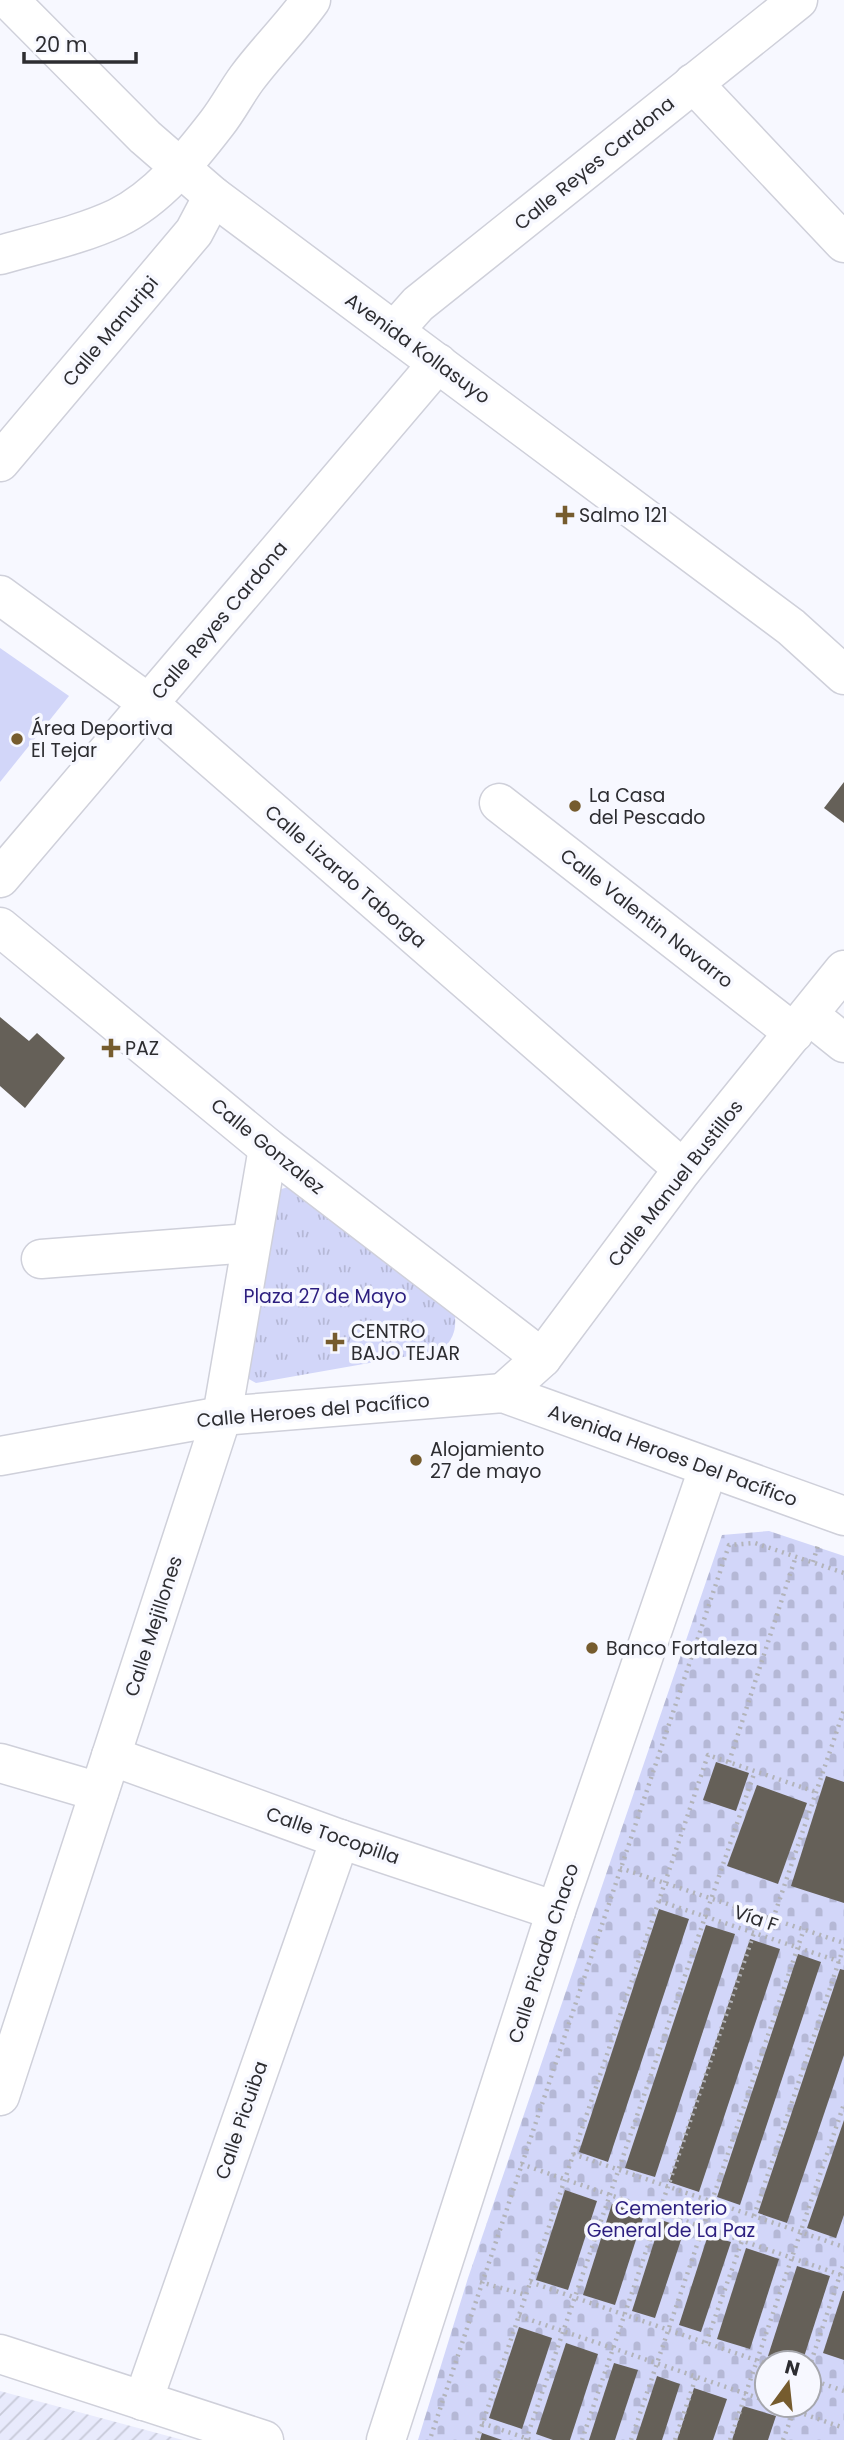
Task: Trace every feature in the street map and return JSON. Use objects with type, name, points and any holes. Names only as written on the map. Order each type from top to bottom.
[{"type":"street","name":"Avenida Kollasuyo","points":[[9,0],[145,137],[213,196],[791,627],[844,675]]},
{"type":"street","points":[[0,255],[117,218],[147,199],[179,168],[218,122],[247,78],[311,0]]},
{"type":"street","name":"Calle Reyes Cardona","points":[[394,331],[418,304],[798,0]]},
{"type":"street","points":[[694,83],[844,243]]},
{"type":"street","name":"Calle Manuripi","points":[[0,461],[194,232],[213,196]]},
{"type":"street","name":"Calle Reyes Cardona","points":[[0,878],[438,363]]},
{"type":"street","name":"Calle Lizardo Taborga","points":[[0,595],[148,703],[682,1169]]},
{"type":"street","name":"Calle Valentin Navarro","points":[[499,803],[802,1024],[844,1043]]},
{"type":"street","name":"Calle Gonzalez","points":[[0,927],[268,1148],[542,1358]]},
{"type":"street","name":"Calle Manuel Bustillos","points":[[503,1393],[542,1358],[682,1169],[844,970]]},
{"type":"street","name":"Calle Mejillones","points":[[0,2096],[13,2005],[99,1792],[222,1416],[268,1148]]},
{"type":"street","points":[[41,1259],[250,1243]]},
{"type":"street","name":"Calle Heroes del Pacífico","points":[[0,1456],[222,1416],[503,1393]]},
{"type":"street","name":"Avenida Heroes Del Pacífico","points":[[503,1393],[844,1517]]},
{"type":"street","name":"Calle Picada Chaco","points":[[386,2440],[556,1911],[708,1469]]},
{"type":"street","name":"Calle Tocopilla","points":[[111,1756],[340,1839],[556,1911]]},
{"type":"street","points":[[0,1763],[99,1792]]},
{"type":"street","name":"Calle Picuiba","points":[[143,2401],[340,1839]]},
{"type":"street","points":[[0,2354],[264,2440]]},
{"type":"path","points":[[430,2440],[729,1545],[755,1543],[844,1573]]},
{"type":"path","points":[[729,1762],[796,1556]]},
{"type":"path","points":[[774,1919],[844,1710]]},
{"type":"path","points":[[477,2440],[708,1755],[816,1792]]},
{"type":"path","points":[[482,2423],[528,2440],[755,1771]]},
{"type":"path","points":[[620,1868],[844,1944],[841,1962],[754,2216]]},
{"type":"path","name":"Vía F","points":[[659,1901],[841,1962]]},
{"type":"path","points":[[582,2440],[760,1915]]},
{"type":"path","points":[[631,2440],[804,1930]]},
{"type":"path","points":[[761,2349],[844,2104]]},
{"type":"path","points":[[573,2154],[844,2247]]},
{"type":"path","points":[[521,2164],[842,2275]]},
{"type":"path","points":[[706,2343],[742,2241]]},
{"type":"path","points":[[816,2349],[844,2263]]},
{"type":"path","points":[[440,2270],[526,2295]]},
{"type":"path","points":[[530,2282],[753,2360]]},
{"type":"path","points":[[519,2316],[753,2397]]},
{"type":"path","points":[[730,2440],[753,2372]]},
{"type":"path","points":[[675,2440],[696,2377]]},
{"type":"path","points":[[823,2384],[844,2391]]},
{"type":"path","points":[[783,2440],[791,2419]]},
{"type":"path","points":[[822,2419],[844,2428]]},
{"type":"shaded area","points":[[0,2391],[183,2440],[0,2440]]},
{"type":"green space","name":"Área Deportiva El Tejar","points":[[0,648],[69,696],[0,782]]},
{"type":"green space","name":"Plaza 27 de Mayo","points":[[288,1187],[454,1309],[454,1331],[443,1350],[256,1383],[238,1373],[275,1191]]},
{"type":"green space","name":"Cementerio General de La Paz","points":[[769,1531],[844,1556],[844,2440],[418,2440],[468,2278],[722,1535]]},
{"type":"building","points":[[844,782],[844,823],[824,808]]},
{"type":"building","points":[[0,1017],[29,1041],[37,1033],[65,1058],[25,1108],[0,1086]]},
{"type":"building","points":[[716,1762],[749,1773],[736,1811],[703,1800]]},
{"type":"building","points":[[826,1776],[844,1782],[844,1903],[791,1886]]},
{"type":"building","points":[[757,1785],[807,1803],[778,1884],[727,1866]]},
{"type":"building","points":[[659,1909],[689,1919],[608,2162],[579,2152]]},
{"type":"building","points":[[706,1925],[735,1934],[655,2177],[625,2168]]},
{"type":"building","points":[[750,1939],[780,1949],[699,2192],[669,2182]]},
{"type":"building","points":[[798,1954],[821,1962],[740,2205],[717,2197]]},
{"type":"building","points":[[840,1969],[844,1970],[844,2055],[787,2223],[758,2213]]},
{"type":"building","points":[[844,2120],[844,2215],[836,2238],[807,2228]]},
{"type":"building","points":[[565,2190],[597,2201],[568,2290],[536,2280]]},
{"type":"building","points":[[612,2204],[644,2215],[615,2305],[583,2295]]},
{"type":"building","points":[[661,2220],[685,2228],[655,2318],[632,2311]]},
{"type":"building","points":[[708,2235],[731,2242],[701,2332],[679,2325]]},
{"type":"building","points":[[746,2248],[779,2259],[750,2349],[717,2339]]},
{"type":"building","points":[[797,2266],[830,2276],[807,2349],[770,2349]]},
{"type":"building","points":[[843,2291],[844,2291],[844,2360],[823,2353]]},
{"type":"building","points":[[519,2327],[552,2338],[522,2429],[489,2418]]},
{"type":"building","points":[[566,2343],[598,2354],[570,2440],[553,2440],[536,2434]]},
{"type":"building","points":[[614,2363],[638,2370],[615,2440],[589,2440]]},
{"type":"building","points":[[657,2376],[680,2384],[662,2440],[636,2440]]},
{"type":"building","points":[[694,2388],[727,2399],[713,2440],[677,2440]]},
{"type":"building","points":[[743,2406],[753,2409],[753,2419],[775,2419],[768,2440],[732,2440]]},
{"type":"building","points":[[482,2433],[502,2440],[480,2440]]},
{"type":"place","name":"Salmo 121","points":[[565,515]]},
{"type":"place","name":"Área Deportiva El Tejar","points":[[17,739]]},
{"type":"place","name":"La Casa del Pescado","points":[[575,806]]},
{"type":"place","name":"PAZ","points":[[111,1048]]},
{"type":"place","name":"CENTRO BAJO TEJAR","points":[[335,1342]]},
{"type":"place","name":"Alojamiento 27 de mayo","points":[[416,1460]]},
{"type":"place","name":"Banco Fortaleza","points":[[592,1648]]}]
